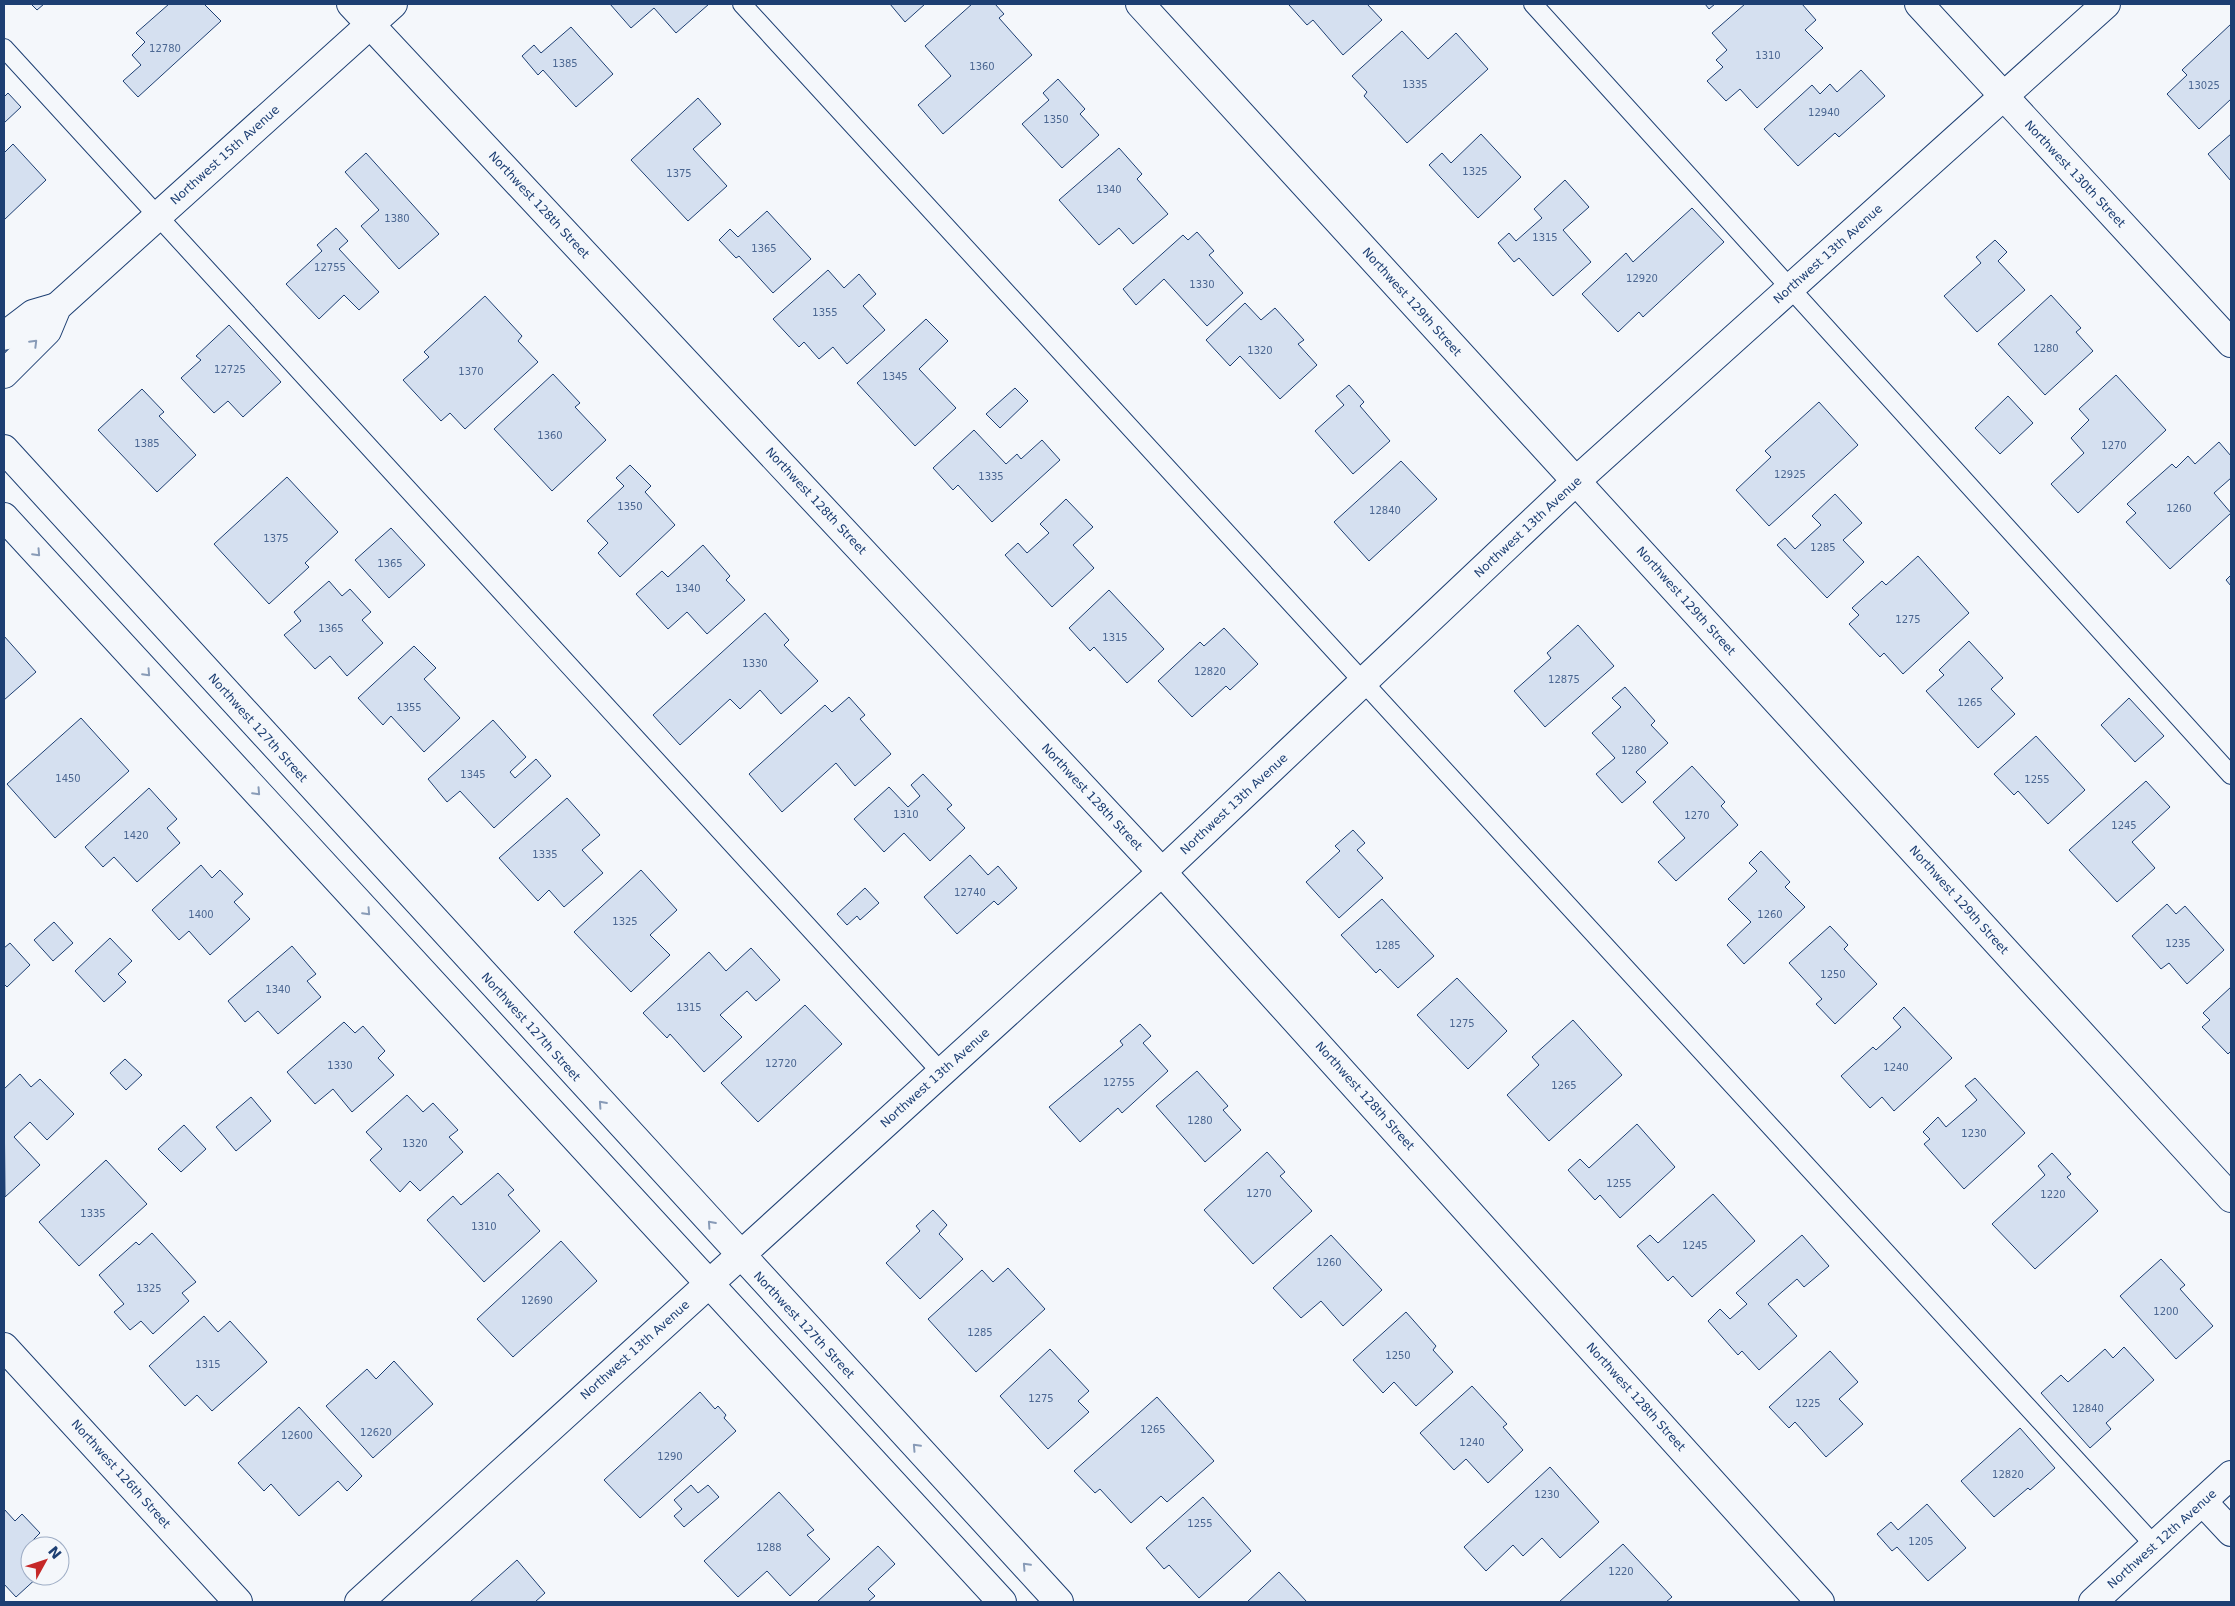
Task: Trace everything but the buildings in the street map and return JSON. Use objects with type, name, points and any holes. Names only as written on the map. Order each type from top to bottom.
[{"type":"street","name":"Northwest 128th Street","points":[[351,4],[1162,872],[1820,1602]]},
{"type":"street","name":"Northwest 15th Avenue","points":[[4,374],[47,331],[57,307],[393,4]]},
{"type":"street","name":"Northwest 129th Street","points":[[1140,4],[2231,1198]]},
{"type":"street","name":"Northwest 130th Street","points":[[1919,4],[2231,343]]},
{"type":"street","name":"Northwest 13th Avenue","points":[[359,1602],[1162,872],[1576,481],[2002,95],[2106,4]]},
{"type":"street","name":"Northwest 15th Avenue","points":[[4,336],[33,314],[57,307]]},
{"type":"street","name":"Northwest 127th Street","points":[[4,449],[740,1255],[1060,1602]]},
{"type":"street","points":[[4,517],[1002,1602]]},
{"type":"street","name":"Northwest 126th Street","points":[[4,1347],[238,1602]]},
{"type":"street","name":"Northwest 12th Avenue","points":[[2092,1602],[2231,1475]]},
{"type":"street","points":[[2203,1502],[2231,1532]]},
{"type":"lane","points":[[742,4],[2155,1546]]},
{"type":"lane","points":[[1533,4],[2231,775]]},
{"type":"lane","points":[[4,48],[941,1072]]}]
